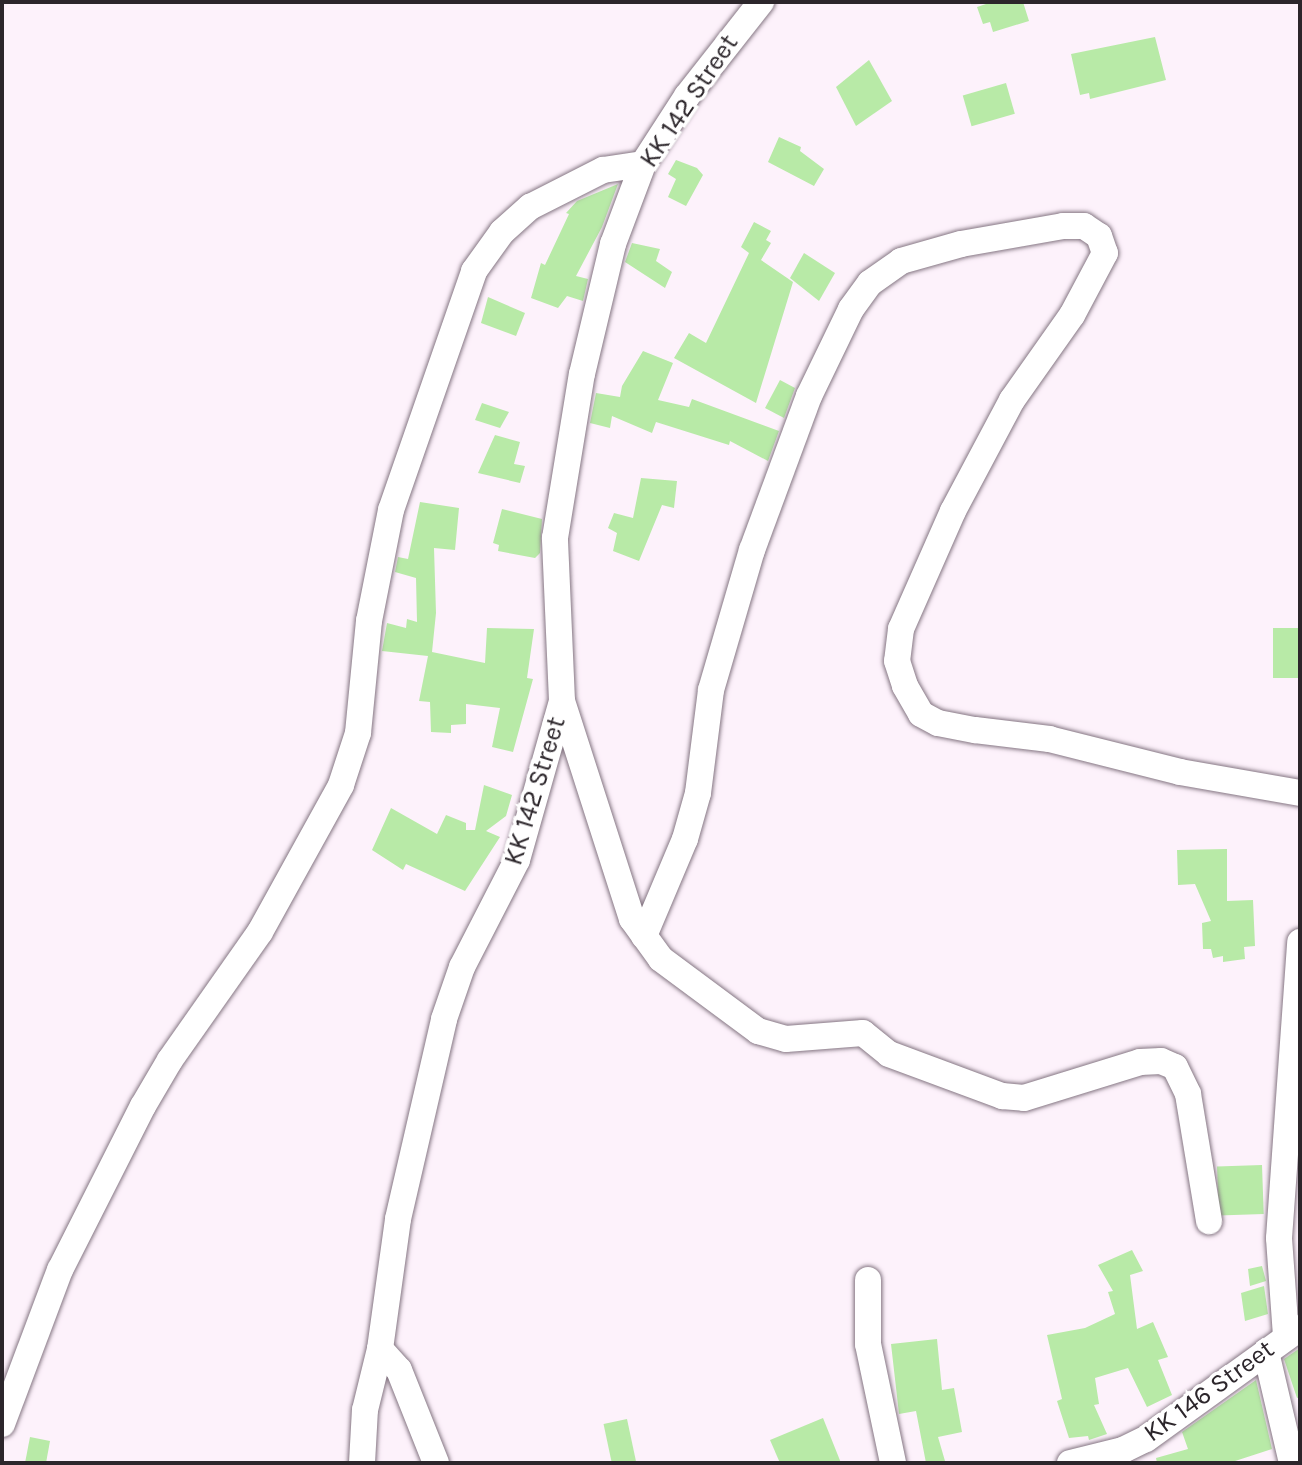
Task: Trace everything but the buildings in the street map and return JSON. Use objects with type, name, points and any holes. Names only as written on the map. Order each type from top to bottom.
[{"type":"street","name":"KK 142 Street","points":[[362,1463],[365,1410],[380,1349],[398,1219],[444,1019],[462,967],[517,860],[562,701],[555,596],[558,508],[595,314],[613,244],[643,164],[687,96],[761,2]]},
{"type":"street","points":[[2,1424],[60,1270],[143,1106],[170,1060],[260,932],[341,785],[358,733],[369,621],[391,510],[474,271],[502,232],[530,207],[603,170],[643,164]]},
{"type":"street","points":[[644,936],[685,839],[698,793],[711,690],[752,550],[809,396],[851,309],[870,283],[901,261],[961,244],[1063,226],[1084,226],[1099,236],[1105,253],[1072,315],[1012,400],[953,511],[901,629],[897,661],[921,714],[938,723],[1049,739],[1180,772],[1300,793]]},
{"type":"street","points":[[562,701],[632,919],[661,959],[758,1031],[786,1039],[863,1033],[889,1054],[1002,1096],[1024,1098],[1140,1062],[1161,1061],[1175,1067],[1188,1094],[1209,1221]]},
{"type":"street","points":[[1292,1463],[1279,1238],[1300,942]]},
{"type":"street","points":[[868,1280],[868,1344],[893,1463]]},
{"type":"street","name":"KK 146 Street","points":[[1070,1463],[1123,1450],[1146,1439],[1284,1338]]},
{"type":"street","points":[[380,1349],[399,1370],[436,1463]]}]
